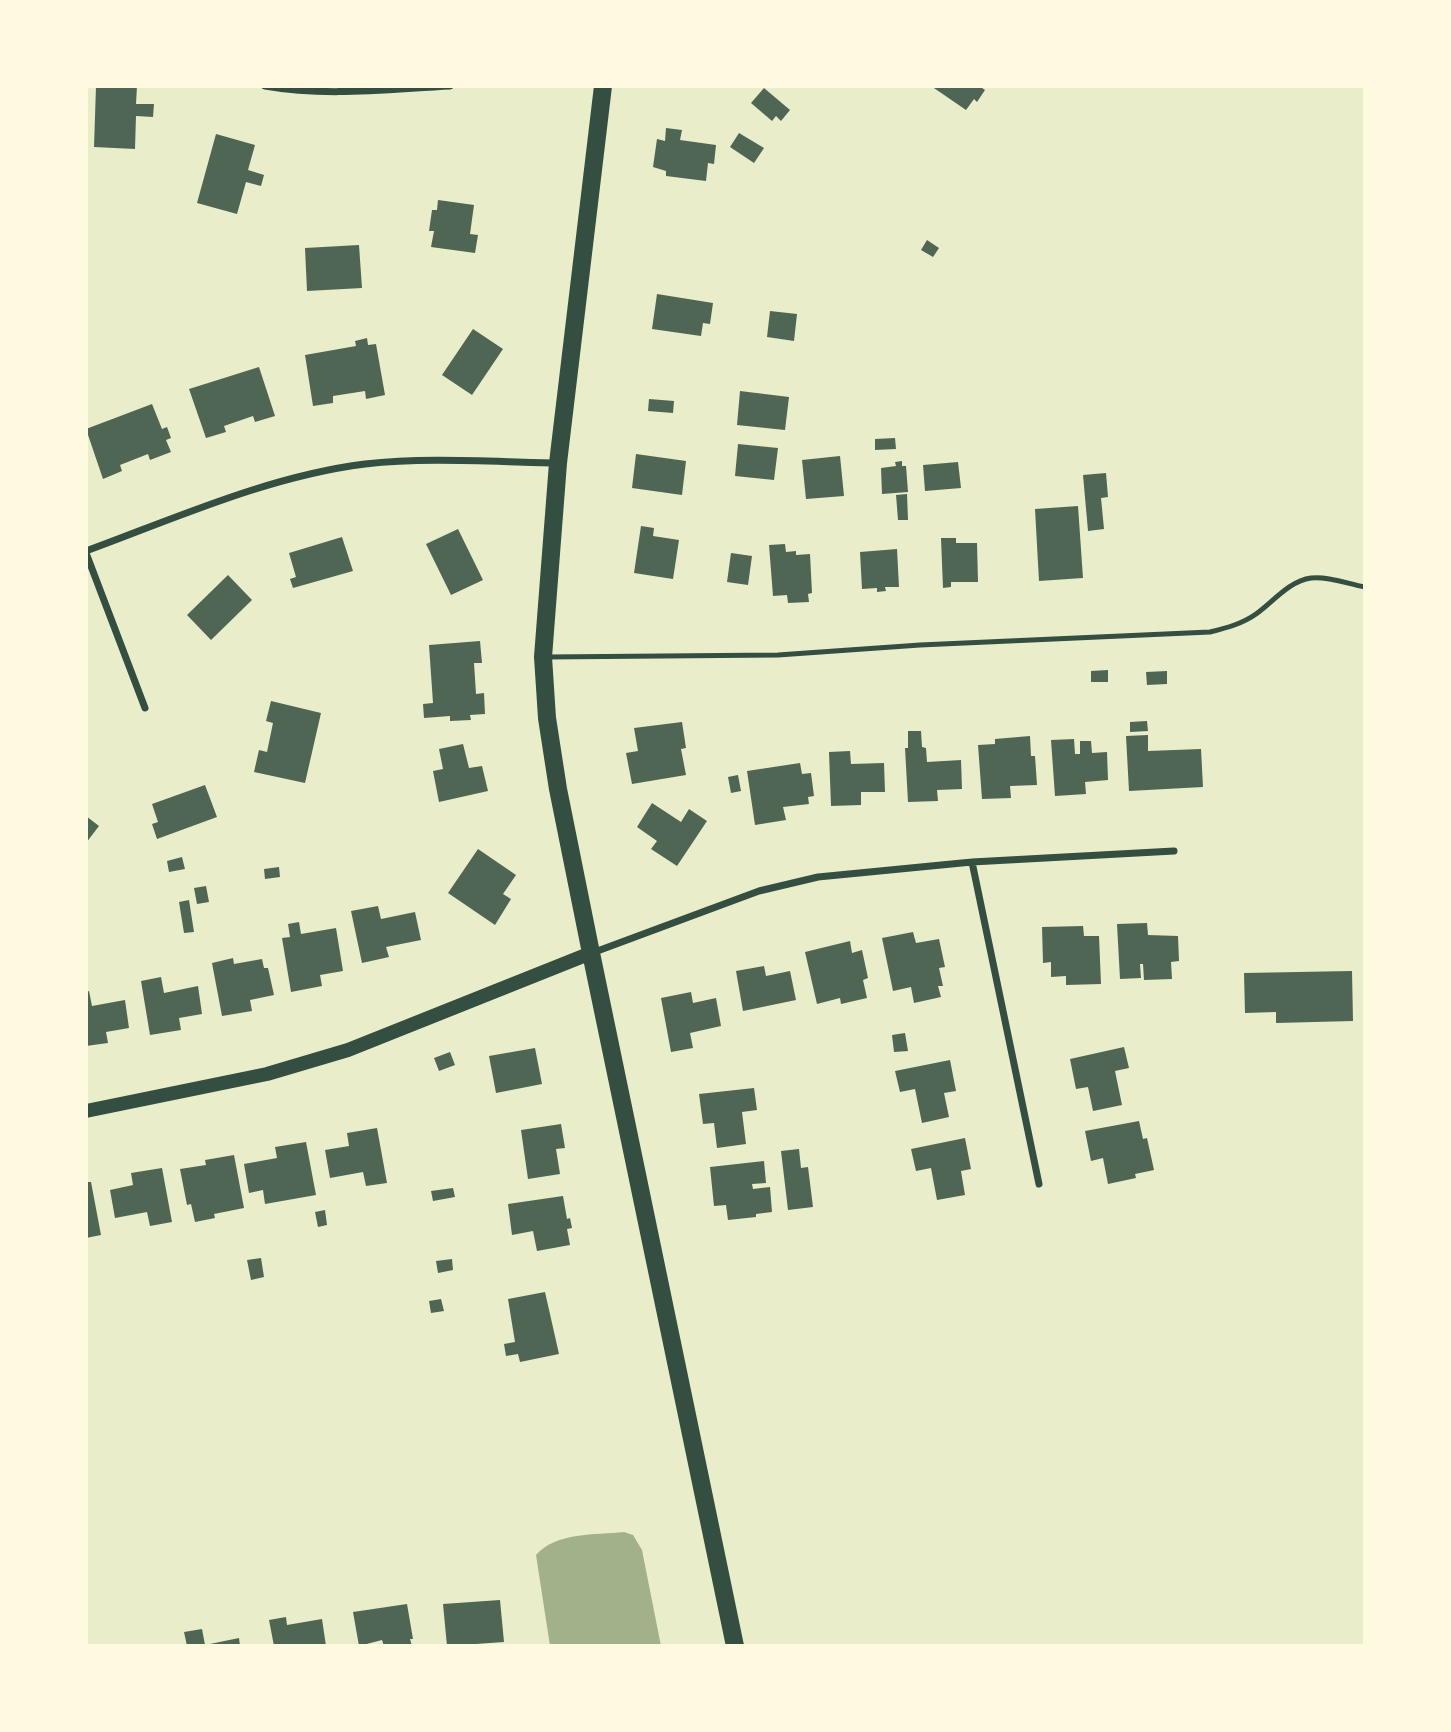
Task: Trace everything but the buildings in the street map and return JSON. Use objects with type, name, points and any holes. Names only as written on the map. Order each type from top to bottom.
[{"type":"main road","points":[[603,86],[558,463],[543,657],[547,718],[558,789],[591,953],[734,1646]]},
{"type":"main road","points":[[86,1111],[267,1074],[336,1053],[591,953]]},
{"type":"street","points":[[265,86],[299,91],[340,92],[450,86]]},
{"type":"street","points":[[145,708],[86,552],[261,487],[364,464],[413,460],[558,463]]},
{"type":"street","points":[[591,953],[759,891],[818,877],[972,862],[1174,851]]},
{"type":"street","points":[[972,862],[1039,1184]]},
{"type":"lane","points":[[543,657],[778,655],[920,645],[1210,632],[1236,625],[1255,615],[1297,582],[1310,578],[1324,578],[1365,587]]},
{"type":"shaded area","points":[[624,1532],[633,1535],[642,1550],[661,1646],[550,1646],[536,1555],[554,1542],[565,1538]]}]
